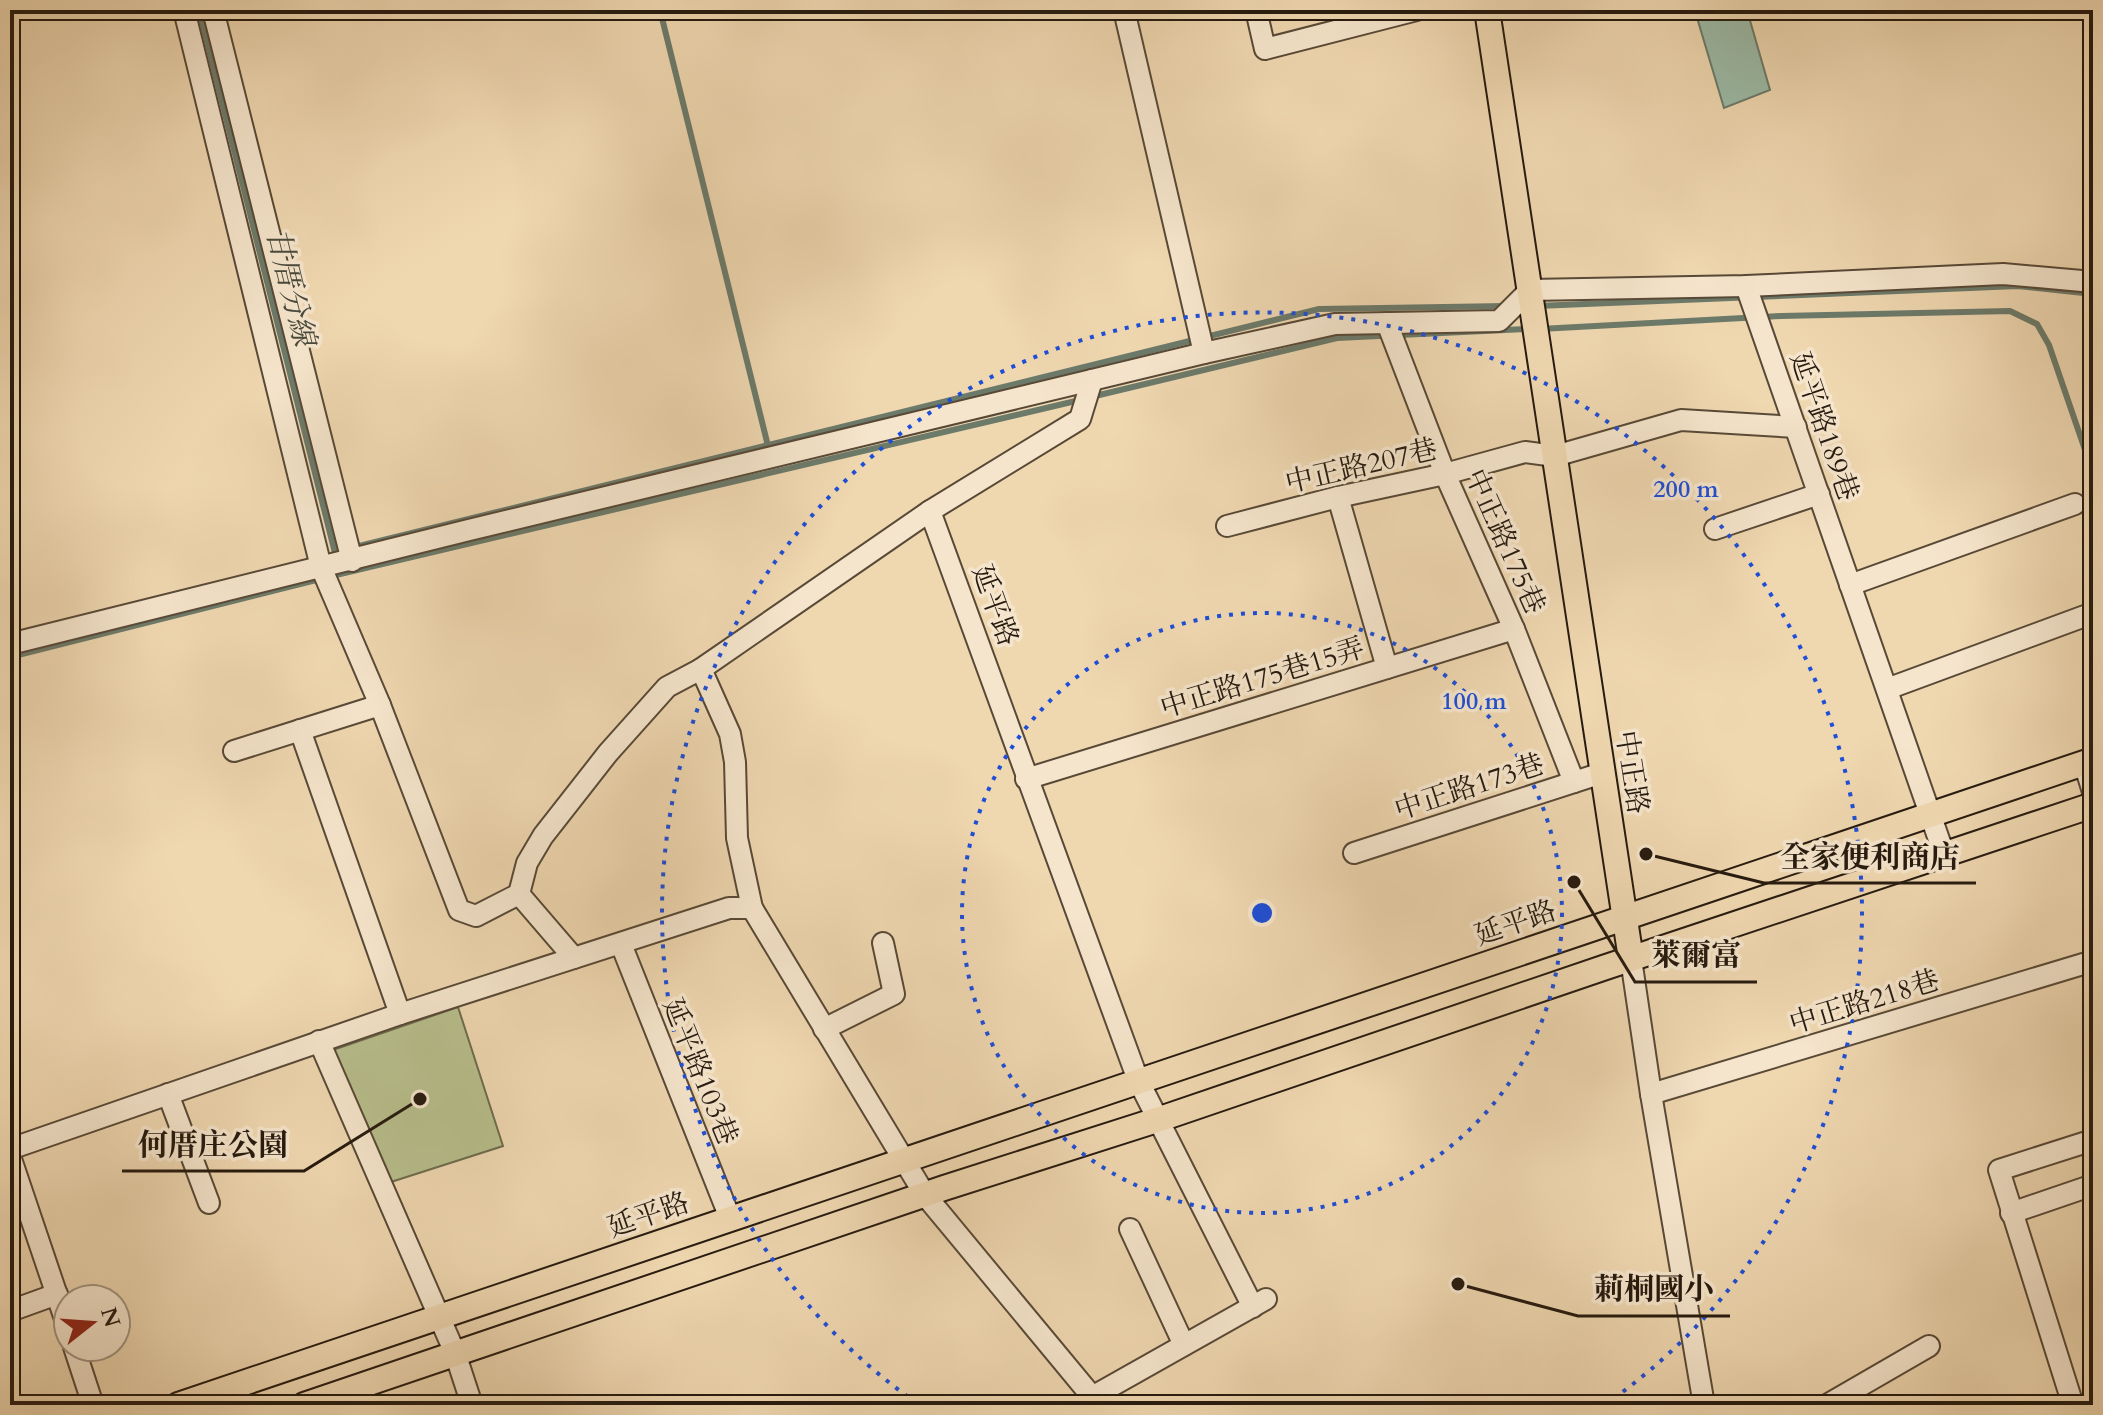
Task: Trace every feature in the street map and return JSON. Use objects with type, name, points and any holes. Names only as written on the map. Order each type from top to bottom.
[{"type":"main road","name":"中正路","points":[[1487,10],[1631,959]]},
{"type":"main road","name":"延平路","points":[[178,1405],[2088,762]]},
{"type":"main road","points":[[304,1405],[2093,805]]},
{"type":"street","points":[[184,10],[321,567],[380,705],[459,910],[476,916],[519,894],[527,863],[543,836],[608,753],[667,687],[701,669],[930,511],[1080,419],[1092,380]]},
{"type":"street","points":[[213,10],[352,561]]},
{"type":"street","points":[[1124,10],[1204,353]]},
{"type":"street","points":[[1256,10],[1265,49],[1417,10]]},
{"type":"street","points":[[10,644],[484,526],[1335,324],[1499,321],[1530,290],[1746,286],[2003,274],[2093,282]]},
{"type":"street","name":"延平路189巷","points":[[1746,286],[1944,854]]},
{"type":"street","name":"中正路175巷","points":[[1387,323],[1445,474],[1514,629],[1574,782]]},
{"type":"street","name":"中正路207巷","points":[[1227,526],[1525,452],[1555,456],[1681,420],[1796,427]]},
{"type":"street","points":[[1715,529],[1819,494]]},
{"type":"street","points":[[1338,497],[1387,668]]},
{"type":"street","points":[[1850,585],[2075,504]]},
{"type":"street","name":"延平路","points":[[930,511],[1138,1080],[1259,1303],[1184,1345]]},
{"type":"street","points":[[1887,689],[2093,613]]},
{"type":"street","name":"中正路175巷15弄","points":[[1026,779],[1514,629]]},
{"type":"street","points":[[701,669],[730,734],[735,762],[737,838],[752,908],[925,1195],[1096,1401],[1184,1345],[1130,1229]]},
{"type":"street","points":[[234,751],[380,705]]},
{"type":"street","points":[[300,730],[400,1014]]},
{"type":"street","points":[[2088,762],[2093,792]]},
{"type":"street","name":"中正路173巷","points":[[1354,853],[1602,773]]},
{"type":"street","points":[[519,894],[574,958]]},
{"type":"street","points":[[10,1149],[400,1014],[729,908],[752,908]]},
{"type":"street","points":[[824,1029],[894,994],[883,943]]},
{"type":"street","name":"延平路103巷","points":[[621,944],[730,1218]]},
{"type":"street","name":"中正路","points":[[1631,959],[1704,1405]]},
{"type":"street","name":"中正路218巷","points":[[1651,1094],[2093,961]]},
{"type":"street","points":[[319,1041],[455,1353],[472,1405]]},
{"type":"street","points":[[168,1094],[209,1203]]},
{"type":"street","points":[[2073,1405],[1999,1170],[2093,1140]]},
{"type":"street","points":[[10,1156],[53,1283]]},
{"type":"street","points":[[2011,1213],[2093,1185]]},
{"type":"street","points":[[10,1311],[52,1296]]},
{"type":"street","points":[[1827,1405],[1929,1346]]},
{"type":"street","points":[[79,1363],[93,1405]]},
{"type":"green space","points":[[458,1007],[503,1146],[391,1182],[330,1051]]},
{"type":"shaded area","points":[[1747,10],[1770,90],[1724,108],[1695,11]]},
{"type":"waterway","name":"甘厝分線","points":[[199,10],[336,557]]},
{"type":"waterway","points":[[660,10],[769,450]]},
{"type":"waterway","points":[[1537,306],[2018,286],[2093,294]]},
{"type":"waterway","points":[[351,548],[1319,309],[1506,306]]},
{"type":"waterway","points":[[1540,329],[1781,316],[2010,311],[2037,324],[2049,345],[2093,473]]},
{"type":"waterway","points":[[1091,397],[1337,338],[1528,329]]},
{"type":"waterway","points":[[10,657],[340,574],[1080,400]]},
{"type":"place","name":"全家便利商店","points":[[1646,854]]},
{"type":"place","name":"萊爾富","points":[[1574,882]]},
{"type":"place","name":"何厝庄公園","points":[[420,1099]]},
{"type":"place","name":"莿桐國小","points":[[1458,1284]]}]
